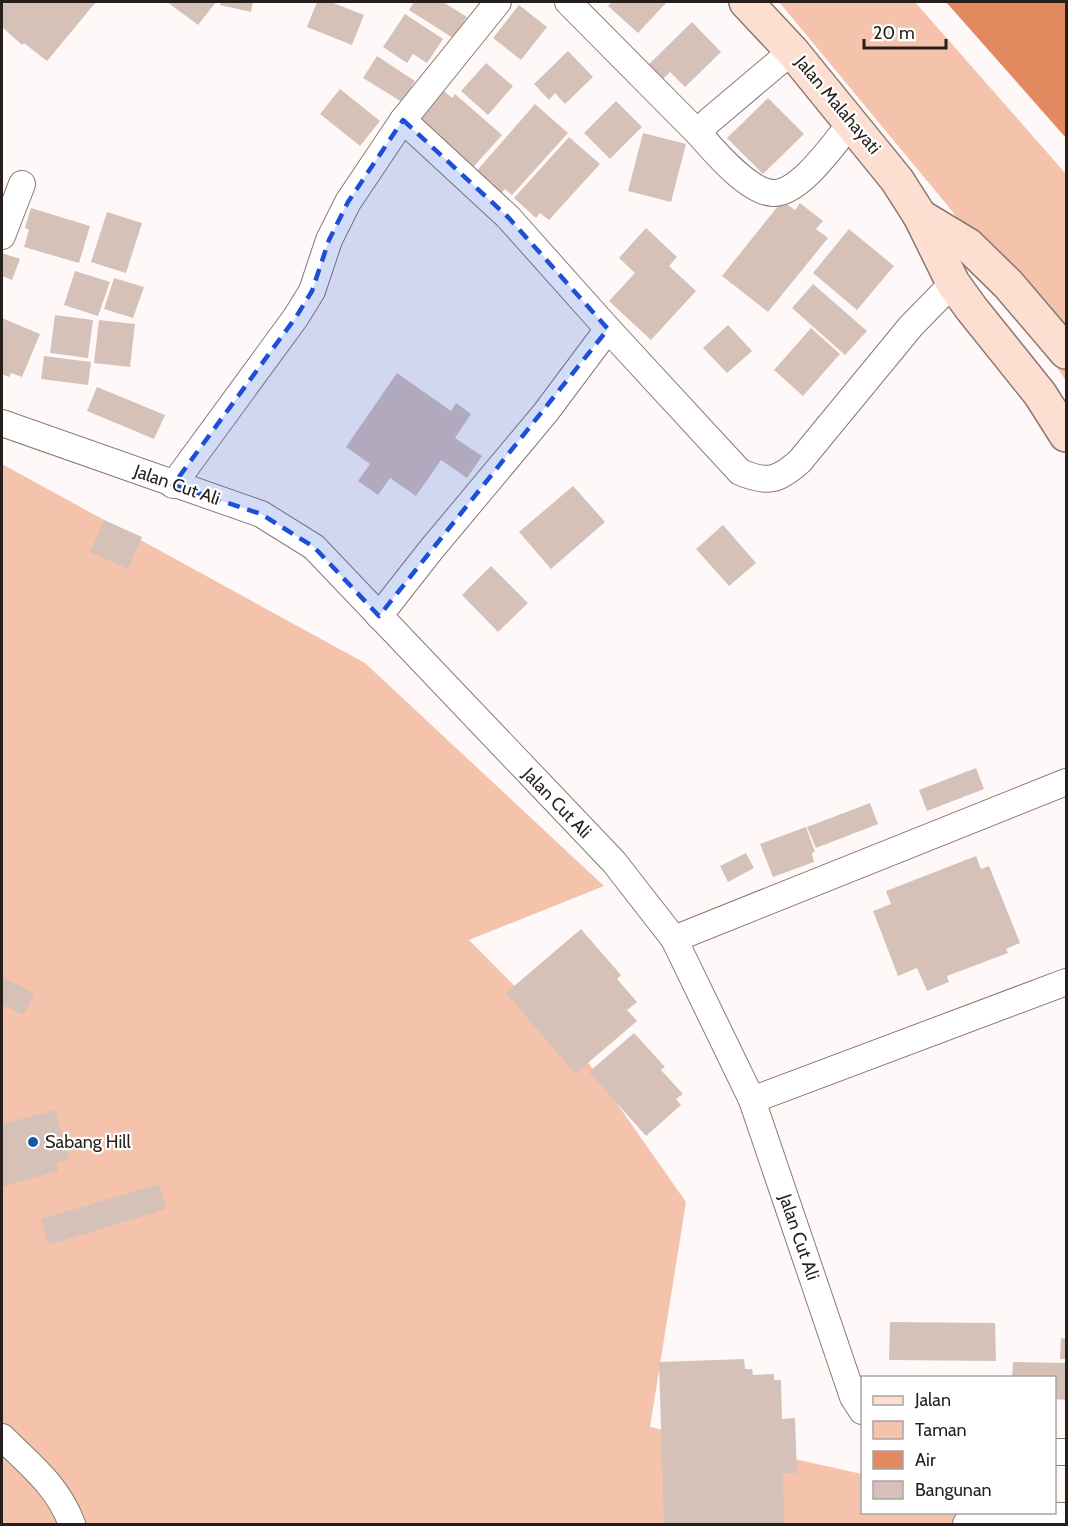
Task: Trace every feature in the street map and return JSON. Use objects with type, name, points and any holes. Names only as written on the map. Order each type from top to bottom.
[{"type":"main road","name":"Jalan Malahayati","points":[[747,2],[792,51],[897,180],[920,216],[953,283],[1040,394],[1066,435]]},
{"type":"main road","name":"Jalan Malahayati","points":[[920,216],[968,244],[1008,284],[1066,352]]},
{"type":"street","points":[[173,485],[296,317],[312,291],[329,240],[348,202],[403,120],[498,2]]},
{"type":"street","points":[[568,2],[732,170],[761,190],[774,193],[786,191],[803,179],[851,123]]},
{"type":"street","points":[[698,133],[709,121],[792,51]]},
{"type":"street","points":[[403,120],[508,217],[740,472],[754,478],[769,479],[785,474],[800,460],[911,326],[953,283]]},
{"type":"street","points":[[2,236],[22,184]]},
{"type":"street","points":[[380,616],[430,551],[546,412],[608,329]]},
{"type":"street","name":"Jalan Cut Ali","points":[[2,423],[173,485],[261,514],[314,547],[614,862],[674,939],[752,1100],[854,1397],[861,1410]]},
{"type":"street","points":[[674,939],[1066,782]]},
{"type":"street","points":[[752,1100],[1066,982]]},
{"type":"street","points":[[2,1437],[55,1490],[72,1524]]},
{"type":"street","points":[[966,1524],[1005,1515],[1066,1516]]},
{"type":"highlighted area","points":[[403,120],[508,217],[608,329],[379,616],[314,547],[261,514],[173,485],[296,317],[312,291],[329,240],[348,202]]},
{"type":"green space","points":[[779,2],[915,2],[1066,174],[1066,381],[952,211]]},
{"type":"green space","points":[[2,464],[365,663],[604,886],[469,940],[583,1055],[686,1202],[650,1427],[861,1474],[861,1514],[1045,1514],[1066,1524],[2,1524]]},
{"type":"water","points":[[946,2],[1066,2],[1066,138]]},
{"type":"building","points":[[2,2],[96,2],[47,61],[24,43],[22,45],[2,27]]},
{"type":"building","points":[[167,2],[216,2],[198,25]]},
{"type":"building","points":[[221,2],[253,2],[251,12],[220,5]]},
{"type":"building","points":[[317,2],[331,2],[364,15],[352,45],[307,27]]},
{"type":"building","points":[[414,2],[443,2],[467,17],[453,38],[409,10]]},
{"type":"building","points":[[612,2],[667,2],[638,33],[608,6]]},
{"type":"building","points":[[519,5],[547,27],[521,60],[493,38]]},
{"type":"building","points":[[405,14],[443,39],[427,63],[413,54],[407,63],[383,47]]},
{"type":"building","points":[[692,22],[721,52],[685,87],[670,72],[659,83],[644,69]]},
{"type":"building","points":[[568,51],[593,77],[565,104],[555,93],[549,100],[534,84]]},
{"type":"building","points":[[377,56],[415,81],[402,102],[363,78]]},
{"type":"building","points":[[486,63],[513,86],[488,115],[461,91]]},
{"type":"building","points":[[340,89],[380,121],[360,146],[320,114]]},
{"type":"building","points":[[442,89],[452,98],[455,94],[502,135],[469,172],[412,123]]},
{"type":"building","points":[[768,98],[804,134],[763,174],[727,138]]},
{"type":"building","points":[[616,101],[642,127],[610,159],[584,133]]},
{"type":"building","points":[[535,104],[568,133],[512,195],[505,189],[498,196],[473,175]]},
{"type":"building","points":[[643,133],[686,144],[671,202],[628,191]]},
{"type":"building","points":[[569,137],[600,164],[549,220],[540,213],[536,218],[514,198]]},
{"type":"building","points":[[782,201],[795,210],[800,203],[823,221],[816,229],[828,238],[768,312],[722,276]]},
{"type":"building","points":[[31,208],[90,226],[79,263],[24,247],[29,230],[25,228]]},
{"type":"building","points":[[107,212],[142,223],[126,273],[91,262]]},
{"type":"building","points":[[646,228],[677,257],[669,266],[696,291],[651,340],[609,301],[635,273],[619,258]]},
{"type":"building","points":[[849,229],[894,266],[857,310],[813,273]]},
{"type":"building","points":[[2,253],[20,259],[12,280],[2,276]]},
{"type":"building","points":[[75,271],[110,282],[98,316],[64,305]]},
{"type":"building","points":[[114,278],[144,287],[133,318],[104,309]]},
{"type":"building","points":[[813,284],[867,331],[845,355],[792,308]]},
{"type":"building","points":[[55,315],[93,320],[88,358],[50,353]]},
{"type":"building","points":[[2,318],[40,334],[22,377],[11,373],[9,377],[2,374]]},
{"type":"building","points":[[99,320],[135,324],[130,367],[94,363]]},
{"type":"building","points":[[728,325],[752,351],[727,373],[703,348]]},
{"type":"building","points":[[811,328],[840,354],[803,396],[774,370]]},
{"type":"building","points":[[44,356],[91,362],[88,385],[41,379]]},
{"type":"building","points":[[397,373],[451,411],[456,403],[471,414],[455,438],[482,456],[467,478],[441,460],[416,496],[390,478],[378,495],[358,481],[370,464],[346,447]]},
{"type":"building","points":[[97,387],[165,415],[154,439],[87,411]]},
{"type":"building","points":[[573,486],[605,522],[551,569],[519,532]]},
{"type":"building","points":[[104,520],[142,537],[128,569],[90,552]]},
{"type":"building","points":[[723,525],[756,563],[729,586],[696,549]]},
{"type":"building","points":[[491,566],[528,603],[498,632],[462,595]]},
{"type":"building","points":[[976,768],[984,789],[927,811],[919,790]]},
{"type":"building","points":[[870,803],[878,824],[816,848],[807,827]]},
{"type":"building","points":[[806,827],[815,852],[812,853],[814,862],[773,877],[760,844]]},
{"type":"building","points":[[746,853],[754,868],[728,882],[720,866]]},
{"type":"building","points":[[976,856],[981,869],[989,866],[1020,943],[1006,949],[1008,953],[947,976],[949,982],[927,991],[917,968],[898,976],[873,911],[891,904],[886,891]]},
{"type":"building","points":[[581,929],[621,975],[617,979],[637,1002],[627,1010],[637,1021],[575,1074],[506,993]]},
{"type":"building","points":[[2,977],[34,993],[24,1015],[2,1005]]},
{"type":"building","points":[[634,1033],[665,1067],[661,1070],[683,1094],[676,1099],[681,1105],[646,1136],[589,1072]]},
{"type":"building","name":"Sabang Hill","points":[[55,1110],[69,1160],[57,1163],[58,1171],[2,1187],[2,1124]]},
{"type":"building","points":[[159,1184],[166,1209],[49,1245],[41,1219]]},
{"type":"building","points":[[890,1322],[995,1323],[996,1361],[889,1360]]},
{"type":"building","points":[[1061,1338],[1066,1339],[1066,1359],[1060,1359]]},
{"type":"building","points":[[744,1359],[745,1369],[752,1369],[753,1375],[774,1374],[774,1380],[781,1380],[782,1419],[795,1418],[797,1473],[783,1473],[784,1524],[664,1524],[659,1362]]},
{"type":"building","points":[[1013,1362],[1066,1363],[1066,1400],[1056,1399],[1056,1376],[1012,1376]]},
{"type":"place","name":"Sabang Hill","points":[[33,1142]]}]
